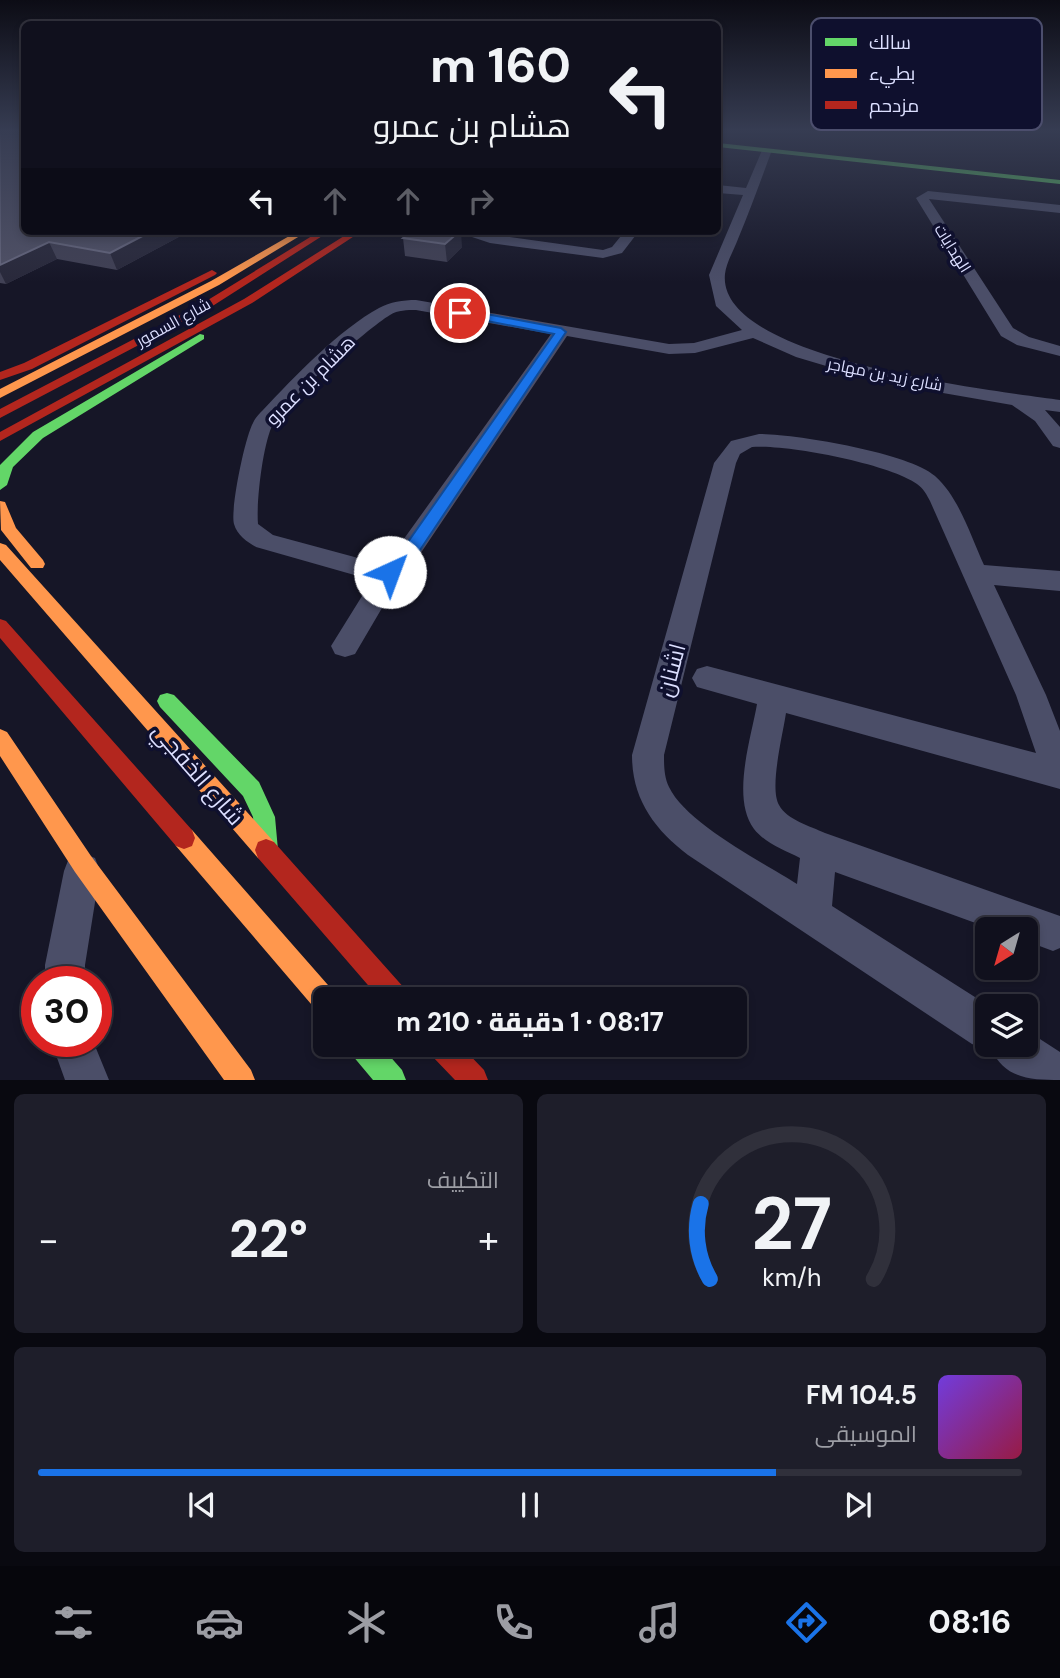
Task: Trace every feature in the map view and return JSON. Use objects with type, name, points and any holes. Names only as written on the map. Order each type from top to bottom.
[{"type":"main road","points":[[0,376],[28,366],[130,316],[281,235]]},
{"type":"main road","name":"شارع السمور","points":[[0,394],[215,283],[297,235]]},
{"type":"main road","points":[[0,414],[170,326],[278,264],[320,235]]},
{"type":"main road","name":"شارع السمور","points":[[0,437],[247,301],[352,235]]},
{"type":"main road","points":[[0,485],[7,465],[38,435],[231,319],[242,310],[247,301]]},
{"type":"main road","points":[[0,506],[1,514],[18,544],[45,572]]},
{"type":"main road","name":"شارع الخفجي","points":[[0,549],[386,987]]},
{"type":"main road","points":[[0,626],[313,987]]},
{"type":"main road","points":[[156,690],[251,789],[264,817],[267,852]]},
{"type":"main road","points":[[0,737],[83,864],[241,1080]]},
{"type":"main road","points":[[373,1057],[393,1080]]},
{"type":"main road","points":[[452,1057],[474,1080]]},
{"type":"street","name":"شارع زيد بن مهاجر","points":[[753,181],[716,281],[719,295],[727,309],[754,332],[797,353],[851,370],[1060,407]]},
{"type":"street","points":[[721,189],[749,192]]},
{"type":"street","name":"الهدايات","points":[[1060,209],[943,195],[928,195],[922,198],[1007,332],[1023,341],[1060,351]]},
{"type":"street","points":[[479,235],[489,239],[595,254],[617,250],[629,235]]},
{"type":"street","name":"هشام بن عمرو","points":[[390,572],[373,571],[265,541],[252,533],[246,526],[245,519],[259,433],[268,415],[369,322],[394,307],[416,305],[669,349],[695,348],[754,332]]},
{"type":"street","points":[[345,646],[390,572],[404,561],[561,332]]},
{"type":"street","points":[[1012,398],[1035,411],[1060,442]]},
{"type":"street","name":"اشنان","points":[[975,1021],[685,832],[665,811],[649,785],[648,755],[727,457],[740,444],[763,440],[880,463],[916,474],[930,484],[939,496],[1031,695],[1060,774]]},
{"type":"street","points":[[976,574],[1060,581]]},
{"type":"street","points":[[707,678],[1060,774]]},
{"type":"street","points":[[773,696],[758,792],[765,816],[780,830],[819,849],[1053,932]]},
{"type":"street","points":[[812,914],[819,849]]},
{"type":"street","points":[[65,966],[83,864]]},
{"type":"street","points":[[78,1057],[87,1080]]},
{"type":"street","points":[[1029,1057],[1060,1077]]},
{"type":"building","points":[[0,181],[21,181],[21,235],[144,235],[110,253],[49,242],[0,265]]},
{"type":"building","points":[[407,235],[455,235],[445,244],[403,238]]},
{"type":"traffic: fast","points":[[1054,181],[1060,182]]},
{"type":"traffic: fast","points":[[0,485],[7,465],[38,435],[200,337]]},
{"type":"traffic: fast","points":[[167,701],[251,789],[264,817],[267,850]]},
{"type":"traffic: fast","points":[[372,1057],[392,1080]]},
{"type":"traffic: slow","points":[[0,394],[215,283],[297,235]]},
{"type":"traffic: slow","points":[[0,506],[9,530],[37,564]]},
{"type":"traffic: slow","points":[[0,549],[266,850]]},
{"type":"traffic: slow","points":[[0,738],[83,864],[241,1080]]},
{"type":"traffic: slow","points":[[184,838],[313,987]]},
{"type":"traffic: jam","points":[[0,414],[207,305],[320,235]]},
{"type":"traffic: jam","points":[[0,437],[248,301],[352,235]]},
{"type":"traffic: jam","points":[[0,376],[28,366],[212,273]]},
{"type":"traffic: jam","points":[[0,626],[184,838]]},
{"type":"traffic: jam","points":[[266,850],[386,987]]},
{"type":"traffic: jam","points":[[452,1057],[474,1080]]},
{"type":"route","points":[[390,572],[404,561],[561,332],[460,313]]}]
